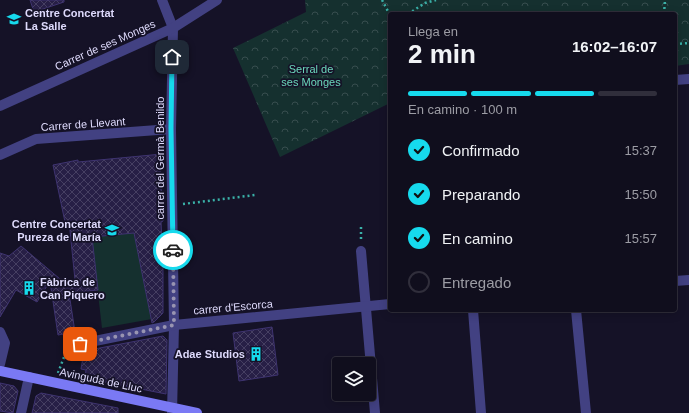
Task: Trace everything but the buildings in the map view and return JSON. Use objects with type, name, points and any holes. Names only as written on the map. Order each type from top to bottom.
[{"type":"main road","name":"Avinguda de Lluc","points":[[0,371],[54,382],[173,411],[197,413]]},
{"type":"street","points":[[162,0],[173,28]]},
{"type":"street","name":"Carrer de ses Monges","points":[[0,106],[173,28],[217,0]]},
{"type":"street","name":"carrer del Germà Benildo","points":[[173,28],[171,128],[174,325],[173,411]]},
{"type":"street","points":[[677,80],[689,79]]},
{"type":"street","name":"Carrer de Llevant","points":[[0,154],[36,139],[171,128]]},
{"type":"street","points":[[361,251],[376,413]]},
{"type":"street","points":[[677,281],[689,280]]},
{"type":"street","name":"carrer d'Escorca","points":[[80,344],[174,325],[388,304]]},
{"type":"street","points":[[473,312],[481,413]]},
{"type":"street","points":[[576,312],[586,413]]},
{"type":"street","points":[[0,332],[5,343],[0,364]]},
{"type":"street","points":[[21,413],[29,377]]},
{"type":"path","points":[[382,0],[388,12]]},
{"type":"path","points":[[411,12],[425,3],[436,0]]},
{"type":"path","points":[[664,12],[665,0]]},
{"type":"path","points":[[677,44],[689,43]]},
{"type":"path","points":[[172,206],[255,195]]},
{"type":"path","points":[[54,382],[64,357],[72,350],[78,349],[80,344]]},
{"type":"green space","name":"Serral de ses Monges","points":[[305,0],[689,0],[689,64],[677,66],[677,12],[388,12],[388,104],[280,157],[233,48],[306,12]]},
{"type":"green space","points":[[135,233],[152,319],[102,328],[92,242],[103,236]]},
{"type":"way so far","points":[[80,344],[174,325],[173,250]]},
{"type":"place","name":"Centre Concertat La Salle","points":[[14,19]]},
{"type":"place","name":"Centre Concertat Pureza de María","points":[[112,230]]},
{"type":"place","name":"Fàbrica de Can Piquero","points":[[29,288]]},
{"type":"place","name":"Adae Studios","points":[[256,354]]},
{"type":"route","points":[[172,57],[171,128],[173,250]]}]
